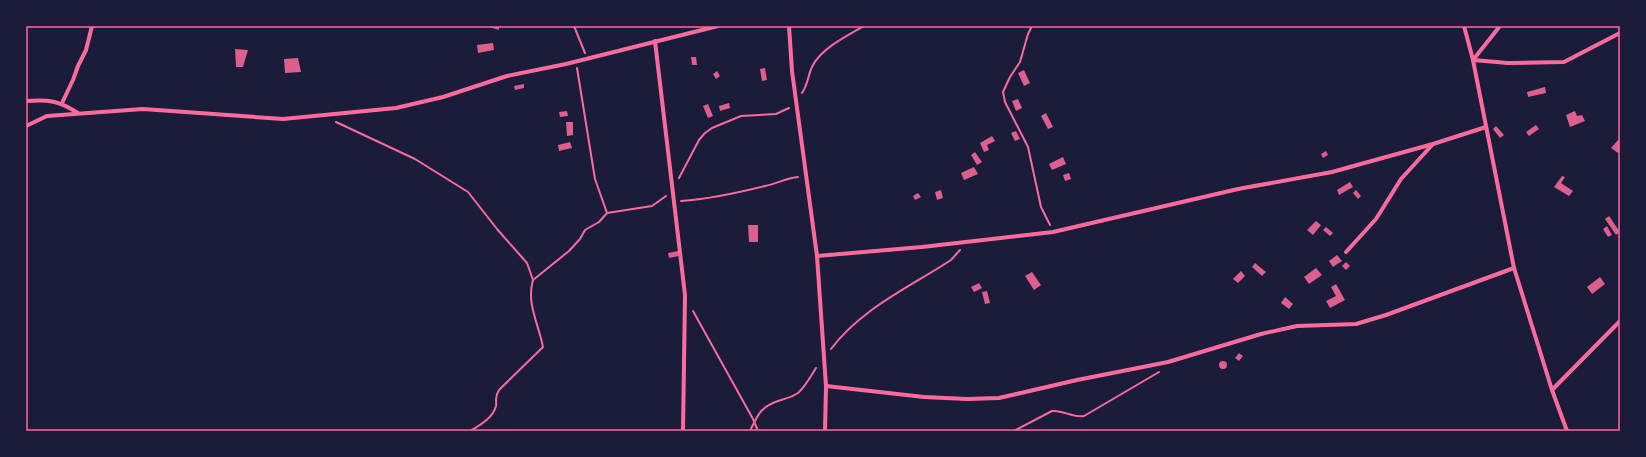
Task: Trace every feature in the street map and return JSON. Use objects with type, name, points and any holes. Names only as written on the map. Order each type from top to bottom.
[{"type":"street","points":[[62,103],[86,50],[92,26]]},
{"type":"street","points":[[26,126],[47,116],[144,108],[283,119],[396,108],[443,97],[507,76],[576,61],[718,26]]},
{"type":"street","points":[[789,26],[795,103],[817,256],[826,386],[825,431]]},
{"type":"street","points":[[1464,26],[1473,60],[1514,268],[1552,390],[1567,431]]},
{"type":"street","points":[[1473,60],[1500,26]]},
{"type":"street","points":[[1473,60],[1508,63],[1564,62],[1620,33]]},
{"type":"street","points":[[655,41],[685,295],[683,431]]},
{"type":"street","points":[[26,101],[49,100],[62,103],[79,114]]},
{"type":"street","points":[[817,256],[1053,232],[1238,189],[1332,172],[1433,144],[1486,127]]},
{"type":"street","points":[[1346,252],[1376,219],[1401,179],[1433,144]]},
{"type":"street","points":[[826,386],[924,398],[967,400],[999,398],[1077,380],[1168,362],[1261,334],[1290,328],[1318,325],[1356,324],[1386,315],[1514,268]]},
{"type":"street","points":[[1552,390],[1620,321]]},
{"type":"path","points":[[574,26],[587,58]]},
{"type":"path","points":[[533,280],[569,252],[586,230],[599,222],[607,213],[652,206],[661,200],[672,189],[699,140],[712,128],[741,116],[776,114],[790,108],[806,88],[813,66],[818,58],[843,37],[864,26]]},
{"type":"path","points":[[1032,26],[1028,34],[1020,62],[1010,77],[1003,92],[1005,102],[1028,147],[1041,208],[1053,232]]},
{"type":"path","points":[[576,61],[595,180],[607,213]]},
{"type":"path","points":[[336,122],[415,159],[468,192],[497,229],[527,263],[533,280],[531,301],[544,347],[499,390],[495,396],[496,405],[492,414],[484,423],[470,431]]},
{"type":"path","points":[[674,201],[696,200],[735,194],[768,186],[790,178],[805,176]]},
{"type":"path","points":[[750,431],[756,415],[765,406],[799,392],[839,339],[875,307],[943,266],[952,260],[960,250],[976,241]]},
{"type":"path","points":[[692,309],[758,431]]},
{"type":"path","points":[[1014,431],[1052,411],[1058,410],[1079,417],[1084,416],[1160,372]]},
{"type":"building","points":[[486,26],[499,26],[499,30]]},
{"type":"building","points":[[493,43],[494,50],[478,53],[477,45]]},
{"type":"building","points":[[235,49],[248,50],[243,67],[236,67]]},
{"type":"building","points":[[691,57],[696,57],[697,65],[692,65]]},
{"type":"building","points":[[298,58],[301,72],[285,73],[284,59]]},
{"type":"building","points":[[765,68],[767,80],[762,81],[760,69]]},
{"type":"building","points":[[1024,70],[1030,83],[1024,86],[1018,73]]},
{"type":"building","points":[[717,71],[720,76],[716,79],[713,74]]},
{"type":"building","points":[[524,84],[524,88],[515,90],[514,86]]},
{"type":"building","points":[[1545,87],[1546,93],[1528,97],[1527,92]]},
{"type":"building","points":[[1018,99],[1022,108],[1016,111],[1012,101]]},
{"type":"building","points":[[729,103],[730,108],[720,111],[719,106]]},
{"type":"building","points":[[708,104],[713,116],[708,118],[703,106]]},
{"type":"building","points":[[567,111],[568,116],[560,117],[559,112]]},
{"type":"building","points":[[1575,111],[1577,116],[1582,115],[1585,121],[1570,127],[1566,115]]},
{"type":"building","points":[[1046,113],[1053,127],[1048,129],[1041,116]]},
{"type":"building","points":[[566,122],[573,122],[573,135],[567,136]]},
{"type":"building","points":[[1536,125],[1539,129],[1529,136],[1526,132]]},
{"type":"building","points":[[1496,126],[1504,135],[1500,138],[1493,129]]},
{"type":"building","points":[[1016,131],[1020,139],[1015,141],[1011,133]]},
{"type":"building","points":[[992,136],[995,141],[987,145],[989,150],[984,152],[980,143]]},
{"type":"building","points":[[1619,139],[1620,150],[1618,153],[1611,148]]},
{"type":"building","points":[[570,142],[572,148],[559,151],[558,145]]},
{"type":"building","points":[[1326,151],[1328,155],[1323,158],[1321,154]]},
{"type":"building","points":[[975,152],[982,162],[977,165],[971,155]]},
{"type":"building","points":[[1063,157],[1066,164],[1052,170],[1049,164]]},
{"type":"building","points":[[974,167],[978,174],[964,180],[961,173]]},
{"type":"building","points":[[1069,173],[1071,179],[1065,181],[1063,175]]},
{"type":"building","points":[[1562,176],[1565,177],[1561,183],[1573,191],[1569,196],[1554,187]]},
{"type":"building","points":[[1350,182],[1353,187],[1339,195],[1337,190]]},
{"type":"building","points":[[941,190],[943,198],[937,200],[935,192]]},
{"type":"building","points":[[1356,190],[1361,196],[1358,199],[1353,193]]},
{"type":"building","points":[[918,193],[921,197],[915,200],[913,196]]},
{"type":"building","points":[[1609,216],[1620,232],[1616,235],[1605,219]]},
{"type":"building","points":[[1316,221],[1321,225],[1313,235],[1307,230]]},
{"type":"building","points":[[748,225],[758,225],[758,242],[749,242]]},
{"type":"building","points":[[1607,226],[1612,235],[1608,237],[1603,229]]},
{"type":"building","points":[[1326,227],[1333,233],[1330,236],[1323,230]]},
{"type":"building","points":[[678,251],[679,256],[669,258],[668,253]]},
{"type":"building","points":[[1337,255],[1342,261],[1333,267],[1329,261]]},
{"type":"building","points":[[1346,262],[1350,266],[1346,270],[1342,266]]},
{"type":"building","points":[[1255,263],[1266,272],[1262,276],[1252,267]]},
{"type":"building","points":[[1316,268],[1322,275],[1309,284],[1304,277]]},
{"type":"building","points":[[1241,271],[1245,276],[1238,283],[1233,279]]},
{"type":"building","points":[[1032,272],[1041,285],[1034,290],[1025,276]]},
{"type":"building","points":[[1600,277],[1605,284],[1592,294],[1587,287]]},
{"type":"building","points":[[979,283],[982,288],[974,292],[971,287]]},
{"type":"building","points":[[1336,284],[1345,300],[1330,308],[1326,301],[1336,296],[1331,287]]},
{"type":"building","points":[[987,291],[990,303],[985,304],[982,292]]},
{"type":"building","points":[[1285,297],[1293,304],[1289,309],[1281,303]]},
{"type":"building","points":[[1239,353],[1243,356],[1239,361],[1235,358]]},
{"type":"building","points":[[1223,361],[1226,362],[1226,368],[1223,369],[1220,368],[1219,365],[1220,362]]}]
